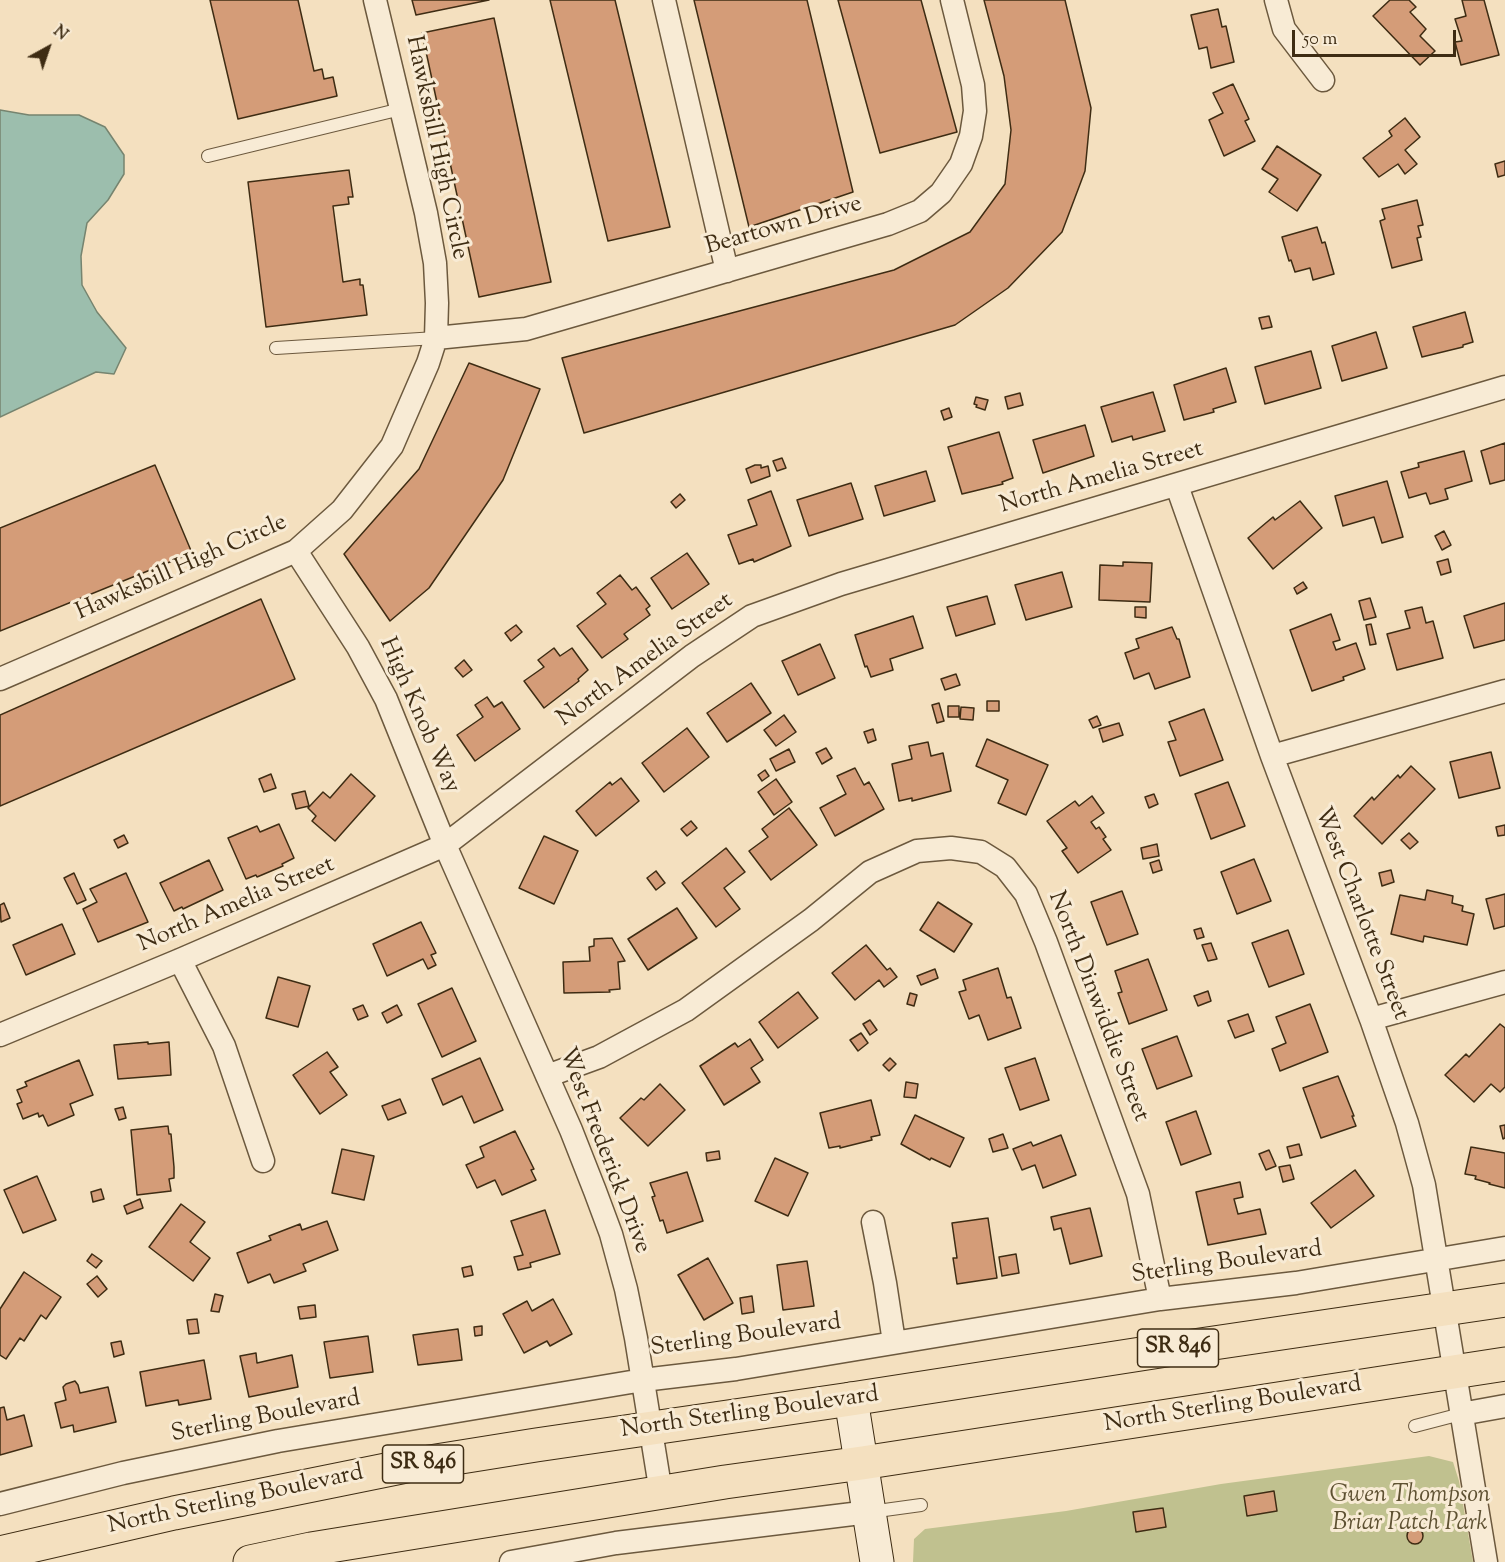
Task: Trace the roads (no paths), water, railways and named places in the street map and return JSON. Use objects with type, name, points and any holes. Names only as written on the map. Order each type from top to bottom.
[{"type":"main road","name":"North Sterling Boulevard","points":[[0,1553],[174,1513],[400,1468],[1173,1348],[1505,1300]]},
{"type":"main road","name":"North Sterling Boulevard","points":[[250,1562],[311,1549],[661,1493],[1505,1364]]},
{"type":"street","name":"Hawksbill High Circle","points":[[0,679],[296,551],[342,510],[392,446],[428,363],[436,338],[438,303],[435,263],[426,213],[375,0]]},
{"type":"street","points":[[664,0],[727,271]]},
{"type":"street","name":"Beartown Drive","points":[[436,338],[526,329],[888,224],[920,210],[941,193],[961,164],[975,111],[973,85],[952,0]]},
{"type":"street","points":[[1276,0],[1284,29],[1323,80]]},
{"type":"street","name":"North Amelia Street","points":[[0,1035],[445,845],[692,656],[752,616],[841,584],[1505,387]]},
{"type":"street","name":"West Charlotte Street","points":[[1177,486],[1272,756],[1371,1019],[1407,1123],[1424,1185],[1486,1562]]},
{"type":"street","name":"High Knob Way","points":[[296,551],[358,647],[386,699],[445,845]]},
{"type":"street","points":[[1272,756],[1505,691]]},
{"type":"street","name":"West Frederick Drive","points":[[445,845],[575,1140],[610,1234],[626,1289],[636,1338],[661,1493]]},
{"type":"street","name":"North Dinwiddie Street","points":[[547,1076],[599,1057],[686,1010],[811,921],[870,872],[917,851],[951,848],[981,852],[1005,867],[1026,894],[1046,942],[1138,1194],[1160,1299]]},
{"type":"street","points":[[180,960],[224,1046],[263,1161]]},
{"type":"street","points":[[1371,1019],[1505,982]]},
{"type":"street","points":[[873,1222],[894,1342]]},
{"type":"street","name":"Sterling Boulevard","points":[[0,1504],[123,1473],[278,1441],[643,1380],[736,1369],[1160,1299],[1296,1282],[1505,1248]]},
{"type":"street","points":[[851,1399],[877,1562]]},
{"type":"street","points":[[1461,1414],[1505,1406]]},
{"type":"street","points":[[511,1562],[616,1543],[869,1512]]},
{"type":"lane","points":[[208,156],[401,109]]},
{"type":"lane","points":[[276,348],[436,338]]},
{"type":"lane","points":[[1415,1426],[1461,1414]]},
{"type":"lane","points":[[869,1512],[921,1505]]},
{"type":"park label","name":"Gwen Thompson Briar Patch Park","points":[[1410,1511]]}]
